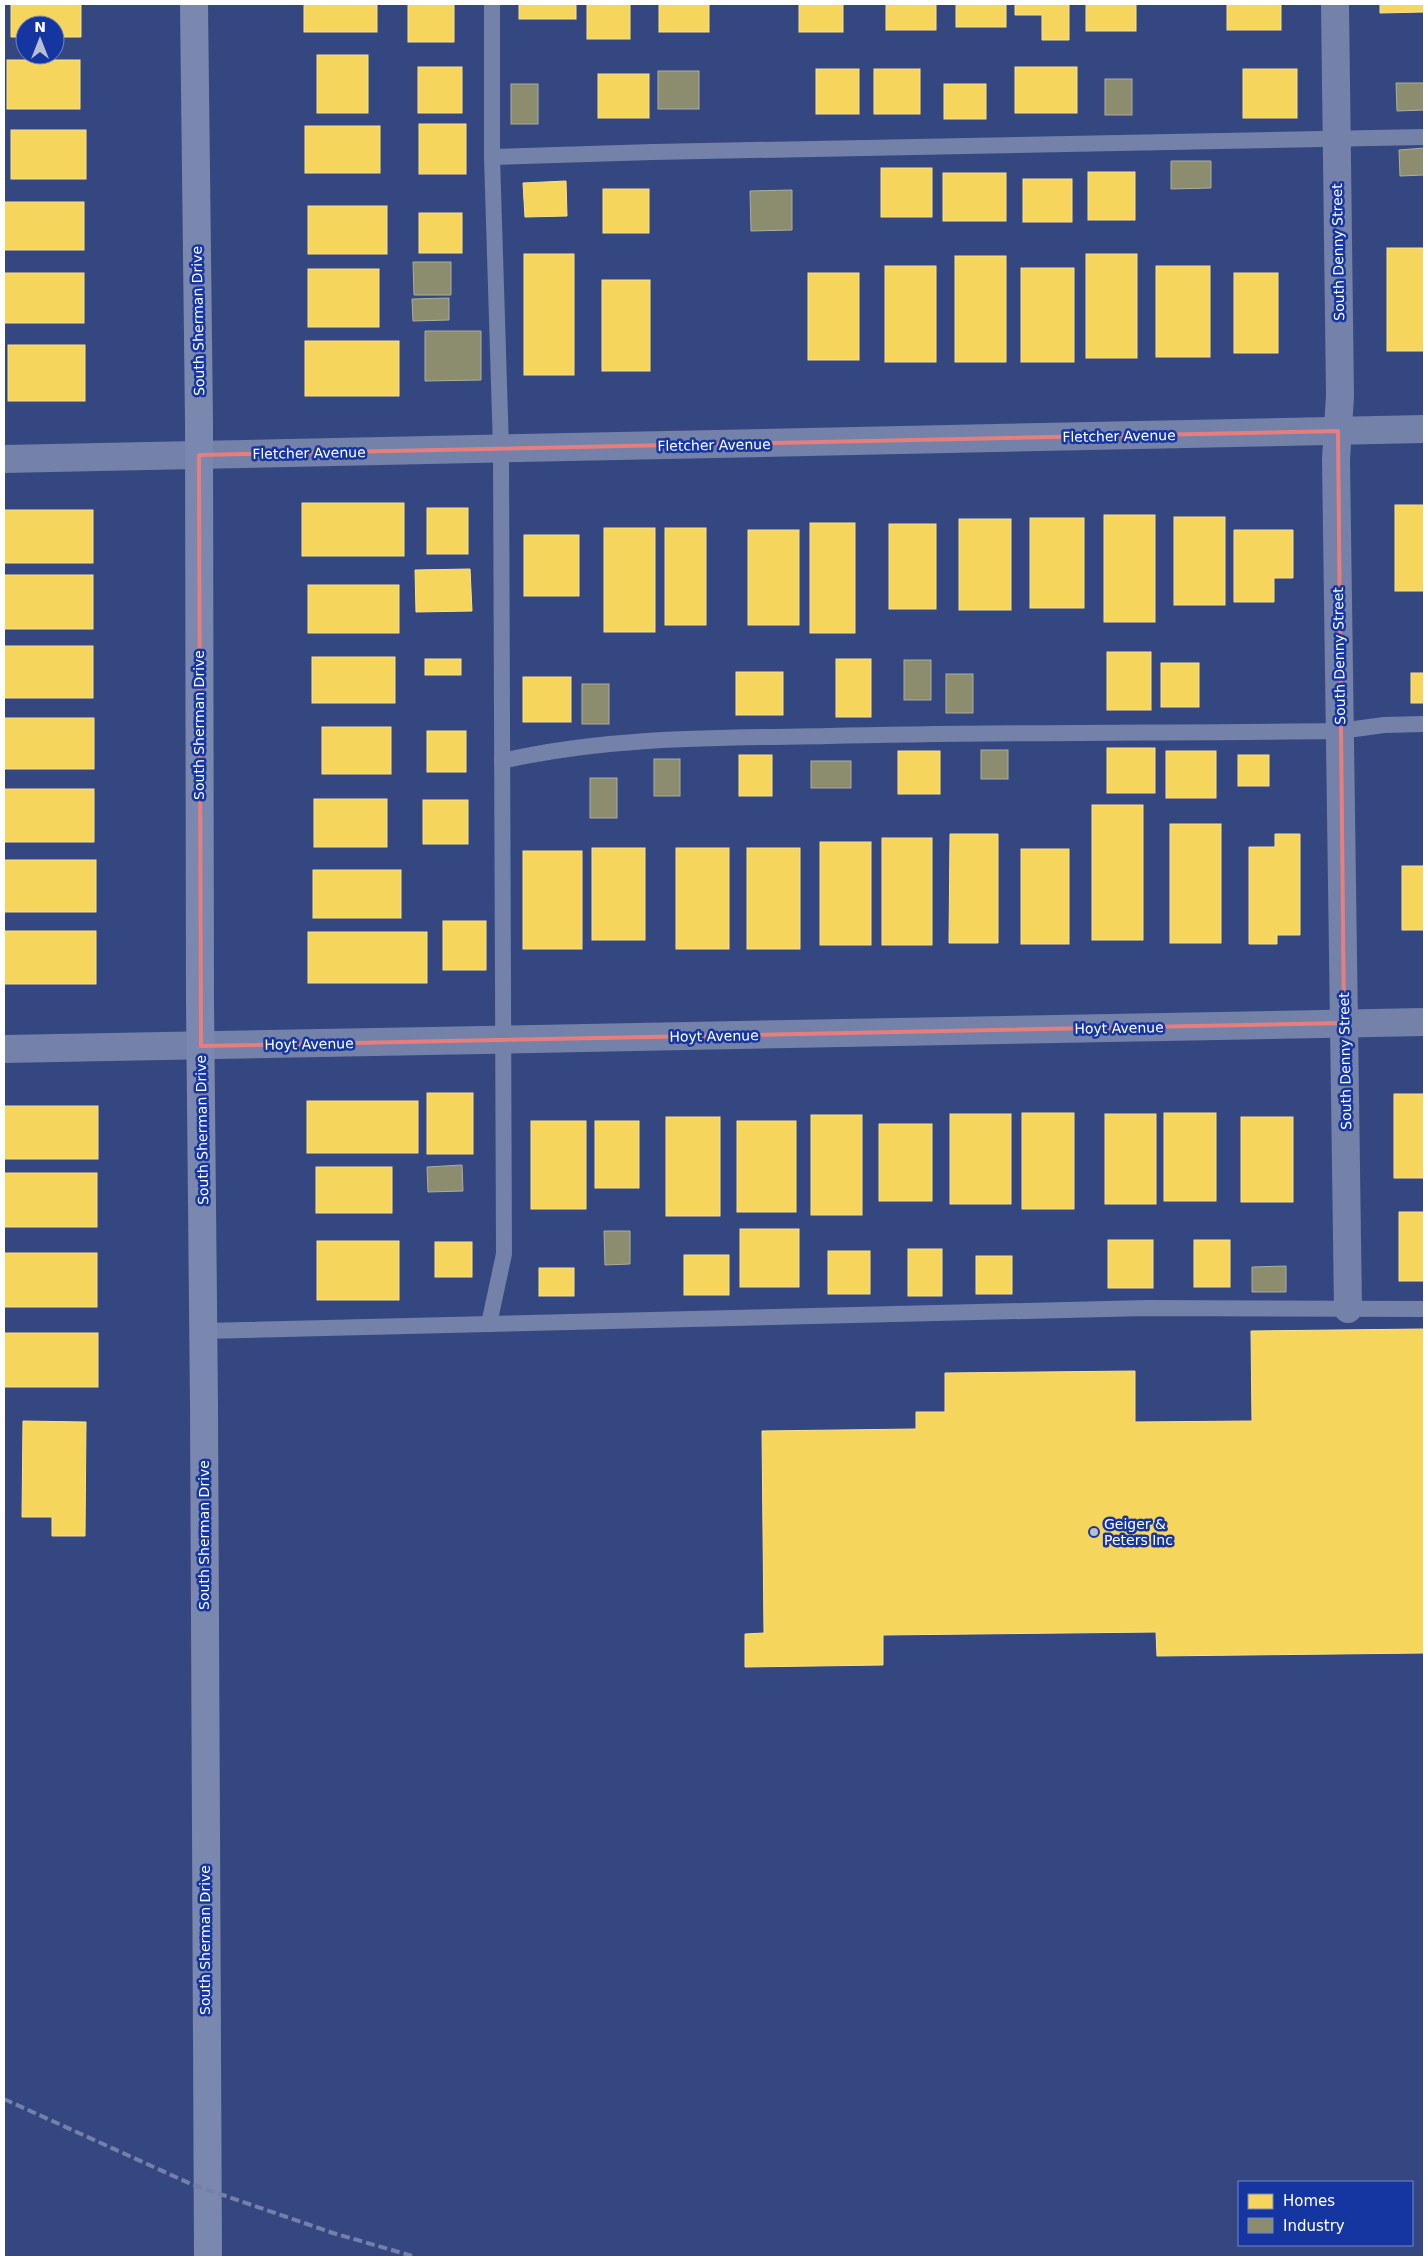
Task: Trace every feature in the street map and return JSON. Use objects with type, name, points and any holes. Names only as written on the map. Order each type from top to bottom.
[{"type":"main road","name":"South Sherman Drive","points":[[194,4],[199,455],[208,2257]]},
{"type":"street","name":"South Denny Street","points":[[1335,4],[1340,396],[1336,459],[1348,1309]]},
{"type":"street","name":"Fletcher Avenue","points":[[4,459],[1424,429]]},
{"type":"street","name":"Hoyt Avenue","points":[[4,1049],[1424,1022]]},
{"type":"lane","points":[[489,1324],[504,1254],[501,449],[492,157],[492,4]]},
{"type":"lane","points":[[492,157],[1424,137]]},
{"type":"lane","points":[[502,760],[549,750],[657,739],[999,732],[1340,731],[1384,725],[1424,724]]},
{"type":"lane","points":[[203,1331],[1146,1308],[1424,1309]]},
{"type":"highlighted area","points":[[1338,431],[1344,1023],[201,1046],[199,455]]},
{"type":"building: Homes","points":[[11,4],[81,4],[81,37],[65,37],[65,15],[15,15],[15,37],[11,37]]},
{"type":"building: Homes","points":[[304,4],[377,4],[377,32],[304,32]]},
{"type":"building: Homes","points":[[408,4],[454,4],[454,42],[408,42]]},
{"type":"building: Homes","points":[[519,4],[576,4],[576,19],[519,19]]},
{"type":"building: Homes","points":[[587,4],[630,4],[630,39],[587,39]]},
{"type":"building: Homes","points":[[659,4],[709,4],[709,32],[659,32]]},
{"type":"building: Homes","points":[[799,4],[843,4],[843,32],[799,32]]},
{"type":"building: Homes","points":[[886,4],[936,4],[936,30],[886,30]]},
{"type":"building: Homes","points":[[956,4],[1006,4],[1006,27],[956,27]]},
{"type":"building: Homes","points":[[1015,4],[1069,4],[1069,40],[1042,40],[1042,15],[1015,15]]},
{"type":"building: Homes","points":[[1086,4],[1136,4],[1136,31],[1086,31]]},
{"type":"building: Homes","points":[[1227,4],[1281,4],[1281,30],[1227,30]]},
{"type":"building: Homes","points":[[1380,4],[1424,4],[1424,12],[1380,13]]},
{"type":"building: Homes","points":[[317,55],[368,55],[368,113],[317,113]]},
{"type":"building: Homes","points":[[7,60],[15,60],[15,65],[65,65],[65,60],[80,60],[80,109],[7,109]]},
{"type":"building: Homes","points":[[418,67],[462,67],[462,113],[418,113]]},
{"type":"building: Homes","points":[[1015,67],[1077,67],[1077,113],[1015,113]]},
{"type":"building: Homes","points":[[816,69],[859,69],[859,114],[816,114]]},
{"type":"building: Homes","points":[[874,69],[920,69],[920,114],[874,114]]},
{"type":"building: Homes","points":[[1243,69],[1297,69],[1297,118],[1243,118]]},
{"type":"building: Homes","points":[[598,74],[649,74],[649,118],[598,118]]},
{"type":"building: Homes","points":[[944,84],[986,84],[986,119],[944,119]]},
{"type":"building: Homes","points":[[419,124],[466,124],[466,174],[419,174]]},
{"type":"building: Homes","points":[[305,126],[380,126],[380,173],[305,173]]},
{"type":"building: Homes","points":[[11,130],[86,130],[86,179],[11,179]]},
{"type":"building: Homes","points":[[881,168],[932,168],[932,217],[881,217]]},
{"type":"building: Homes","points":[[1088,172],[1135,172],[1135,220],[1088,220]]},
{"type":"building: Homes","points":[[943,173],[1006,173],[1006,221],[943,221]]},
{"type":"building: Homes","points":[[1023,179],[1072,179],[1072,222],[1023,222]]},
{"type":"building: Homes","points":[[566,181],[567,216],[525,217],[523,183]]},
{"type":"building: Homes","points":[[603,189],[649,189],[649,233],[603,233]]},
{"type":"building: Homes","points":[[4,202],[84,202],[84,250],[4,250]]},
{"type":"building: Homes","points":[[308,206],[387,206],[387,254],[308,254]]},
{"type":"building: Homes","points":[[419,213],[462,213],[462,253],[419,253]]},
{"type":"building: Homes","points":[[1387,248],[1424,248],[1424,351],[1387,351]]},
{"type":"building: Homes","points":[[524,254],[574,254],[574,375],[524,375]]},
{"type":"building: Homes","points":[[1086,254],[1137,254],[1137,358],[1086,358]]},
{"type":"building: Homes","points":[[955,256],[1006,256],[1006,362],[955,362]]},
{"type":"building: Homes","points":[[885,266],[936,266],[936,362],[885,362]]},
{"type":"building: Homes","points":[[1156,266],[1210,266],[1210,357],[1156,357]]},
{"type":"building: Homes","points":[[1021,268],[1074,268],[1074,362],[1021,362]]},
{"type":"building: Homes","points":[[308,269],[379,269],[379,327],[308,327]]},
{"type":"building: Homes","points":[[4,273],[84,273],[84,323],[4,323]]},
{"type":"building: Homes","points":[[808,273],[859,273],[859,360],[808,360]]},
{"type":"building: Homes","points":[[1234,273],[1278,273],[1278,353],[1234,353]]},
{"type":"building: Homes","points":[[602,280],[650,280],[650,371],[602,371]]},
{"type":"building: Homes","points":[[305,341],[399,341],[399,396],[305,396]]},
{"type":"building: Homes","points":[[8,345],[85,345],[85,401],[8,401]]},
{"type":"building: Homes","points":[[302,503],[404,503],[404,556],[302,556]]},
{"type":"building: Homes","points":[[1395,505],[1424,505],[1424,591],[1395,591]]},
{"type":"building: Homes","points":[[427,508],[468,508],[468,554],[427,554]]},
{"type":"building: Homes","points":[[4,510],[93,510],[93,563],[4,563]]},
{"type":"building: Homes","points":[[1104,515],[1155,515],[1155,622],[1104,622]]},
{"type":"building: Homes","points":[[1174,517],[1225,517],[1225,605],[1174,605]]},
{"type":"building: Homes","points":[[1030,518],[1084,518],[1084,608],[1030,608]]},
{"type":"building: Homes","points":[[959,519],[1011,519],[1011,610],[959,610]]},
{"type":"building: Homes","points":[[810,523],[855,523],[855,633],[810,633]]},
{"type":"building: Homes","points":[[889,524],[936,524],[936,609],[889,609]]},
{"type":"building: Homes","points":[[604,528],[655,528],[655,632],[604,632]]},
{"type":"building: Homes","points":[[665,528],[706,528],[706,625],[665,625]]},
{"type":"building: Homes","points":[[748,530],[799,530],[799,625],[748,625]]},
{"type":"building: Homes","points":[[1234,530],[1293,530],[1293,578],[1274,578],[1274,602],[1234,602]]},
{"type":"building: Homes","points":[[524,535],[579,535],[579,596],[524,596]]},
{"type":"building: Homes","points":[[470,569],[472,611],[416,612],[415,570]]},
{"type":"building: Homes","points":[[4,575],[93,575],[93,629],[4,629]]},
{"type":"building: Homes","points":[[308,585],[399,585],[399,633],[308,633]]},
{"type":"building: Homes","points":[[4,646],[93,646],[93,698],[4,698]]},
{"type":"building: Homes","points":[[1107,652],[1151,652],[1151,710],[1107,710]]},
{"type":"building: Homes","points":[[312,657],[395,657],[395,703],[312,703]]},
{"type":"building: Homes","points":[[425,659],[461,659],[461,675],[425,675]]},
{"type":"building: Homes","points":[[836,659],[871,659],[871,717],[836,717]]},
{"type":"building: Homes","points":[[1161,663],[1199,663],[1199,707],[1161,707]]},
{"type":"building: Homes","points":[[736,672],[783,672],[783,715],[736,715]]},
{"type":"building: Homes","points":[[1411,673],[1424,673],[1424,703],[1411,703]]},
{"type":"building: Homes","points":[[523,677],[571,677],[571,722],[523,722]]},
{"type":"building: Homes","points":[[4,718],[94,718],[94,769],[4,769]]},
{"type":"building: Homes","points":[[322,727],[391,727],[391,774],[322,774]]},
{"type":"building: Homes","points":[[427,731],[466,731],[466,772],[427,772]]},
{"type":"building: Homes","points":[[1107,748],[1155,748],[1155,793],[1107,793]]},
{"type":"building: Homes","points":[[898,751],[940,751],[940,794],[898,794]]},
{"type":"building: Homes","points":[[1166,751],[1216,751],[1216,798],[1166,798]]},
{"type":"building: Homes","points":[[739,755],[772,755],[772,796],[739,796]]},
{"type":"building: Homes","points":[[1238,755],[1269,755],[1269,786],[1238,786]]},
{"type":"building: Homes","points":[[4,789],[94,789],[94,842],[4,842]]},
{"type":"building: Homes","points":[[314,799],[387,799],[387,847],[314,847]]},
{"type":"building: Homes","points":[[423,800],[468,800],[468,844],[423,844]]},
{"type":"building: Homes","points":[[1092,805],[1143,805],[1143,940],[1092,940]]},
{"type":"building: Homes","points":[[1170,824],[1221,824],[1221,943],[1170,943]]},
{"type":"building: Homes","points":[[950,834],[998,834],[998,943],[949,943]]},
{"type":"building: Homes","points":[[1275,834],[1300,834],[1300,935],[1277,935],[1277,944],[1249,944],[1249,847],[1275,847]]},
{"type":"building: Homes","points":[[882,838],[932,838],[932,945],[882,945]]},
{"type":"building: Homes","points":[[820,842],[871,842],[871,945],[820,945]]},
{"type":"building: Homes","points":[[592,848],[645,848],[645,940],[592,940]]},
{"type":"building: Homes","points":[[676,848],[729,848],[729,949],[676,949]]},
{"type":"building: Homes","points":[[747,848],[800,848],[800,949],[747,949]]},
{"type":"building: Homes","points":[[1021,849],[1069,849],[1069,944],[1021,944]]},
{"type":"building: Homes","points":[[523,851],[582,851],[582,949],[523,949]]},
{"type":"building: Homes","points":[[4,860],[96,860],[96,912],[4,912]]},
{"type":"building: Homes","points":[[1402,866],[1424,866],[1424,930],[1402,930]]},
{"type":"building: Homes","points":[[313,870],[401,870],[401,918],[313,918]]},
{"type":"building: Homes","points":[[443,921],[486,921],[486,970],[443,970]]},
{"type":"building: Homes","points":[[4,931],[96,931],[96,984],[4,984]]},
{"type":"building: Homes","points":[[308,932],[427,932],[427,983],[308,983]]},
{"type":"building: Homes","points":[[427,1093],[473,1093],[473,1154],[427,1154]]},
{"type":"building: Homes","points":[[1394,1094],[1424,1094],[1424,1178],[1394,1178]]},
{"type":"building: Homes","points":[[307,1101],[418,1101],[418,1153],[307,1153]]},
{"type":"building: Homes","points":[[4,1106],[98,1106],[98,1159],[4,1159]]},
{"type":"building: Homes","points":[[1022,1113],[1074,1113],[1074,1209],[1022,1209]]},
{"type":"building: Homes","points":[[1164,1113],[1216,1113],[1216,1201],[1164,1201]]},
{"type":"building: Homes","points":[[950,1114],[1011,1114],[1011,1204],[950,1204]]},
{"type":"building: Homes","points":[[1105,1114],[1156,1114],[1156,1204],[1105,1204]]},
{"type":"building: Homes","points":[[811,1115],[862,1115],[862,1215],[811,1215]]},
{"type":"building: Homes","points":[[666,1117],[720,1117],[720,1216],[666,1216]]},
{"type":"building: Homes","points":[[1241,1117],[1293,1117],[1293,1202],[1241,1202]]},
{"type":"building: Homes","points":[[531,1121],[586,1121],[586,1209],[531,1209]]},
{"type":"building: Homes","points":[[595,1121],[639,1121],[639,1188],[595,1188]]},
{"type":"building: Homes","points":[[737,1121],[796,1121],[796,1212],[737,1212]]},
{"type":"building: Homes","points":[[879,1124],[932,1124],[932,1201],[879,1201]]},
{"type":"building: Homes","points":[[316,1167],[392,1167],[392,1213],[316,1213]]},
{"type":"building: Homes","points":[[4,1173],[97,1173],[97,1227],[4,1227]]},
{"type":"building: Homes","points":[[1399,1212],[1424,1212],[1424,1281],[1399,1281]]},
{"type":"building: Homes","points":[[740,1229],[799,1229],[799,1287],[740,1287]]},
{"type":"building: Homes","points":[[1108,1240],[1153,1240],[1153,1288],[1108,1288]]},
{"type":"building: Homes","points":[[1194,1240],[1230,1240],[1230,1287],[1194,1287]]},
{"type":"building: Homes","points":[[317,1241],[399,1241],[399,1300],[317,1300]]},
{"type":"building: Homes","points":[[435,1242],[472,1242],[472,1277],[435,1277]]},
{"type":"building: Homes","points":[[908,1249],[942,1249],[942,1296],[908,1296]]},
{"type":"building: Homes","points":[[828,1251],[870,1251],[870,1294],[828,1294]]},
{"type":"building: Homes","points":[[4,1253],[97,1253],[97,1307],[4,1307]]},
{"type":"building: Homes","points":[[684,1255],[729,1255],[729,1295],[684,1295]]},
{"type":"building: Homes","points":[[976,1256],[1012,1256],[1012,1294],[976,1294]]},
{"type":"building: Homes","points":[[539,1268],[574,1268],[574,1296],[539,1296]]},
{"type":"building: Homes","name":"Geiger & Peters Inc","points":[[1424,1329],[1424,1653],[1157,1656],[1156,1632],[883,1635],[883,1665],[745,1667],[745,1634],[764,1633],[762,1431],[916,1429],[916,1412],[945,1412],[945,1373],[1135,1371],[1135,1422],[1252,1421],[1251,1331]]},
{"type":"building: Homes","points":[[4,1333],[98,1333],[98,1387],[4,1387]]},
{"type":"building: Homes","points":[[23,1421],[86,1422],[85,1536],[52,1536],[52,1517],[22,1517]]},
{"type":"building: Industry","points":[[658,71],[699,71],[699,109],[658,109]]},
{"type":"building: Industry","points":[[1105,79],[1132,79],[1132,115],[1105,115]]},
{"type":"building: Industry","points":[[1396,83],[1424,83],[1424,110],[1397,111]]},
{"type":"building: Industry","points":[[511,84],[538,84],[538,124],[511,124]]},
{"type":"building: Industry","points":[[1424,148],[1424,175],[1400,176],[1399,150]]},
{"type":"building: Industry","points":[[1171,161],[1211,161],[1211,188],[1171,189]]},
{"type":"building: Industry","points":[[792,190],[792,230],[751,231],[750,191]]},
{"type":"building: Industry","points":[[413,262],[451,262],[451,295],[414,295]]},
{"type":"building: Industry","points":[[449,298],[449,320],[413,321],[412,299]]},
{"type":"building: Industry","points":[[425,331],[481,331],[481,380],[425,381]]},
{"type":"building: Industry","points":[[904,660],[931,660],[931,700],[904,700]]},
{"type":"building: Industry","points":[[946,674],[973,674],[973,713],[946,713]]},
{"type":"building: Industry","points":[[582,684],[609,684],[609,724],[582,724]]},
{"type":"building: Industry","points":[[981,750],[1008,750],[1008,779],[981,779]]},
{"type":"building: Industry","points":[[654,759],[680,759],[680,796],[654,796]]},
{"type":"building: Industry","points":[[811,761],[851,761],[851,788],[811,788]]},
{"type":"building: Industry","points":[[590,778],[617,778],[617,818],[590,818]]},
{"type":"building: Industry","points":[[462,1165],[463,1191],[428,1192],[427,1167]]},
{"type":"building: Industry","points":[[604,1231],[630,1231],[630,1264],[605,1265]]},
{"type":"building: Industry","points":[[1286,1266],[1286,1292],[1252,1292],[1252,1267]]},
{"type":"railway","points":[[4,2099],[191,2184],[333,2233],[416,2257]]},
{"type":"place","name":"Geiger & Peters Inc","points":[[1094,1532]]}]
